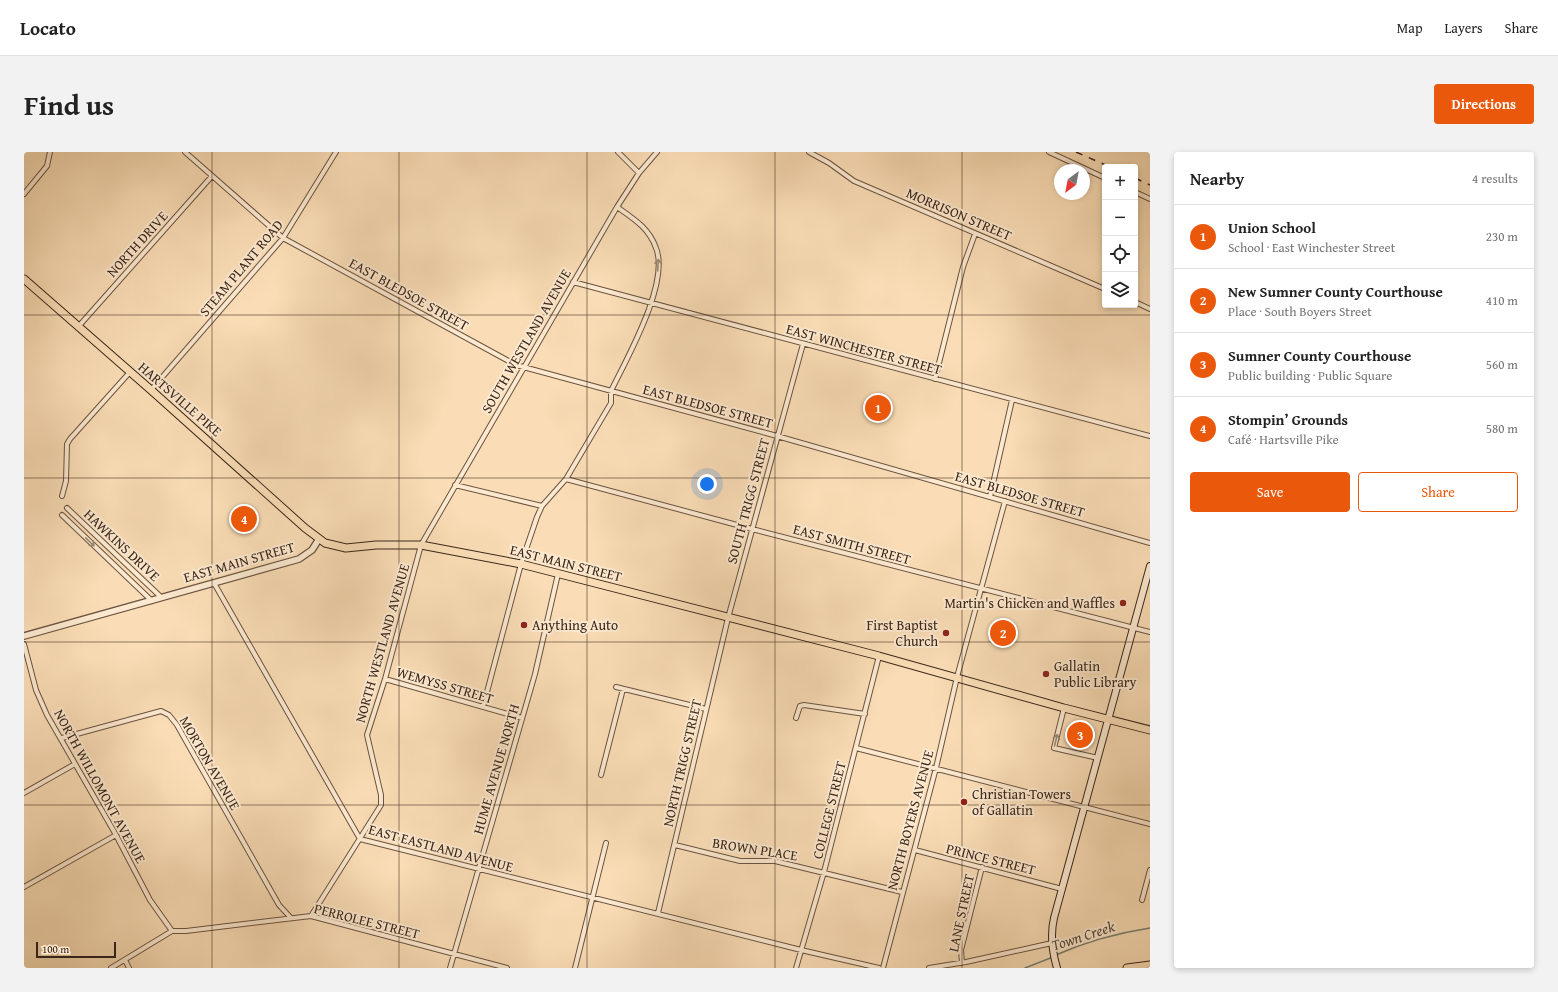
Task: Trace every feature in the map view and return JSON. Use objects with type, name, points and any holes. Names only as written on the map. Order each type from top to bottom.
[{"type":"main road","name":"HARTSVILLE PIKE","points":[[24,279],[319,539]]},
{"type":"main road","name":"EAST MAIN STREET","points":[[319,539],[332,545],[346,548],[376,545],[421,545],[521,564],[879,656],[1064,708],[1150,730]]},
{"type":"main road","points":[[1057,967],[1052,946],[1051,930],[1150,566]]},
{"type":"main road","points":[[1127,968],[1150,965]]},
{"type":"street","points":[[24,194],[47,166],[50,152]]},
{"type":"street","name":"EAST BLEDSOE STREET","points":[[185,152],[283,238],[524,368],[777,436],[1150,543]]},
{"type":"street","name":"STEAM PLANT ROAD","points":[[151,390],[283,238],[336,152]]},
{"type":"street","points":[[618,152],[639,173]]},
{"type":"street","name":"SOUTH WESTLAND AVENUE","points":[[421,545],[617,207],[639,173],[657,152]]},
{"type":"street","name":"MORRISON STREET","points":[[809,152],[829,162],[854,181],[1102,288]]},
{"type":"street","points":[[1049,152],[1102,177]]},
{"type":"street","name":"NORTH DRIVE","points":[[78,327],[212,176]]},
{"type":"street","points":[[1138,193],[1150,199]]},
{"type":"street","points":[[483,707],[521,564],[542,506],[566,479],[611,403],[611,391],[652,304],[659,261],[657,248],[648,233],[638,221],[617,207]]},
{"type":"street","points":[[935,379],[963,267],[975,234]]},
{"type":"street","name":"EAST WINCHESTER STREET","points":[[573,282],[1150,436]]},
{"type":"street","points":[[1138,303],[1150,308]]},
{"type":"street","name":"SOUTH TRIGG STREET","points":[[728,618],[803,344]]},
{"type":"street","points":[[62,496],[66,481],[67,444],[130,372]]},
{"type":"street","points":[[990,497],[1012,400]]},
{"type":"street","name":"EAST SMITH STREET","points":[[566,479],[1133,629],[1150,632]]},
{"type":"street","points":[[455,485],[542,506]]},
{"type":"street","name":"NORTH BOYERS AVENUE","points":[[883,968],[936,768],[957,677],[1005,501]]},
{"type":"street","name":"HAWKINS DRIVE","points":[[67,508],[162,598]]},
{"type":"street","name":"HAWKINS DRIVE","points":[[62,515],[152,601]]},
{"type":"street","name":"EAST MAIN STREET","points":[[24,636],[299,559],[312,550],[319,539]]},
{"type":"street","name":"NORTH WESTLAND AVENUE","points":[[311,916],[381,805],[381,795],[367,735],[385,679],[421,545]]},
{"type":"street","name":"HUME AVENUE NORTH","points":[[450,968],[548,624],[558,574]]},
{"type":"street","name":"EAST EASTLAND AVENUE","points":[[214,583],[360,839],[801,950],[879,968]]},
{"type":"street","name":"NORTH TRIGG STREET","points":[[658,914],[728,618]]},
{"type":"street","name":"NORTH WILLOMONT AVENUE","points":[[24,644],[36,690],[47,715],[62,738],[150,900],[172,931]]},
{"type":"street","name":"COLLEGE STREET","points":[[796,968],[824,872],[879,656]]},
{"type":"street","name":"WEMYSS STREET","points":[[385,679],[522,718]]},
{"type":"street","points":[[616,687],[706,709]]},
{"type":"street","points":[[601,775],[623,689]]},
{"type":"street","points":[[796,718],[800,706],[804,705],[865,714]]},
{"type":"street","points":[[1064,708],[1054,748],[1098,758]]},
{"type":"street","name":"MORTON AVENUE","points":[[62,738],[161,711],[169,715],[177,725],[279,905],[291,918]]},
{"type":"street","points":[[856,748],[1150,824]]},
{"type":"street","points":[[24,793],[75,764]]},
{"type":"street","points":[[24,887],[116,835]]},
{"type":"street","points":[[575,968],[594,898],[606,843]]},
{"type":"street","name":"BROWN PLACE","points":[[675,845],[740,861],[775,862],[824,872],[902,892]]},
{"type":"street","name":"PRINCE STREET","points":[[915,850],[1062,889]]},
{"type":"street","name":"LANE STREET","points":[[962,963],[961,950],[982,867]]},
{"type":"street","points":[[1142,900],[1150,870]]},
{"type":"street","name":"PERROLEE STREET","points":[[172,931],[186,931],[311,916],[507,968]]},
{"type":"street","points":[[111,968],[172,931]]},
{"type":"street","points":[[929,968],[1052,946]]},
{"type":"street","points":[[125,960],[129,968]]},
{"type":"waterway","name":"Town Creek","points":[[1056,955],[1102,938],[1150,928]]},
{"type":"waterway","name":"Town Creek","points":[[1025,968],[1053,957]]},
{"type":"railway","points":[[1076,152],[1103,164]]},
{"type":"railway","points":[[1138,179],[1150,185]]},
{"type":"place","name":"Union School","points":[[878,408]]},
{"type":"place","name":"Stompin’ Grounds","points":[[244,519]]},
{"type":"place","name":"Martin's Chicken and Waffles","points":[[1123,603]]},
{"type":"place","name":"Anything Auto","points":[[524,625]]},
{"type":"place","name":"First Baptist Church","points":[[946,633]]},
{"type":"place","name":"New Sumner County Courthouse","points":[[1003,633]]},
{"type":"place","name":"Gallatin Public Library","points":[[1046,674]]},
{"type":"place","name":"Sumner County Courthouse","points":[[1080,735]]},
{"type":"place","name":"Christian Towers of Gallatin","points":[[964,802]]}]
